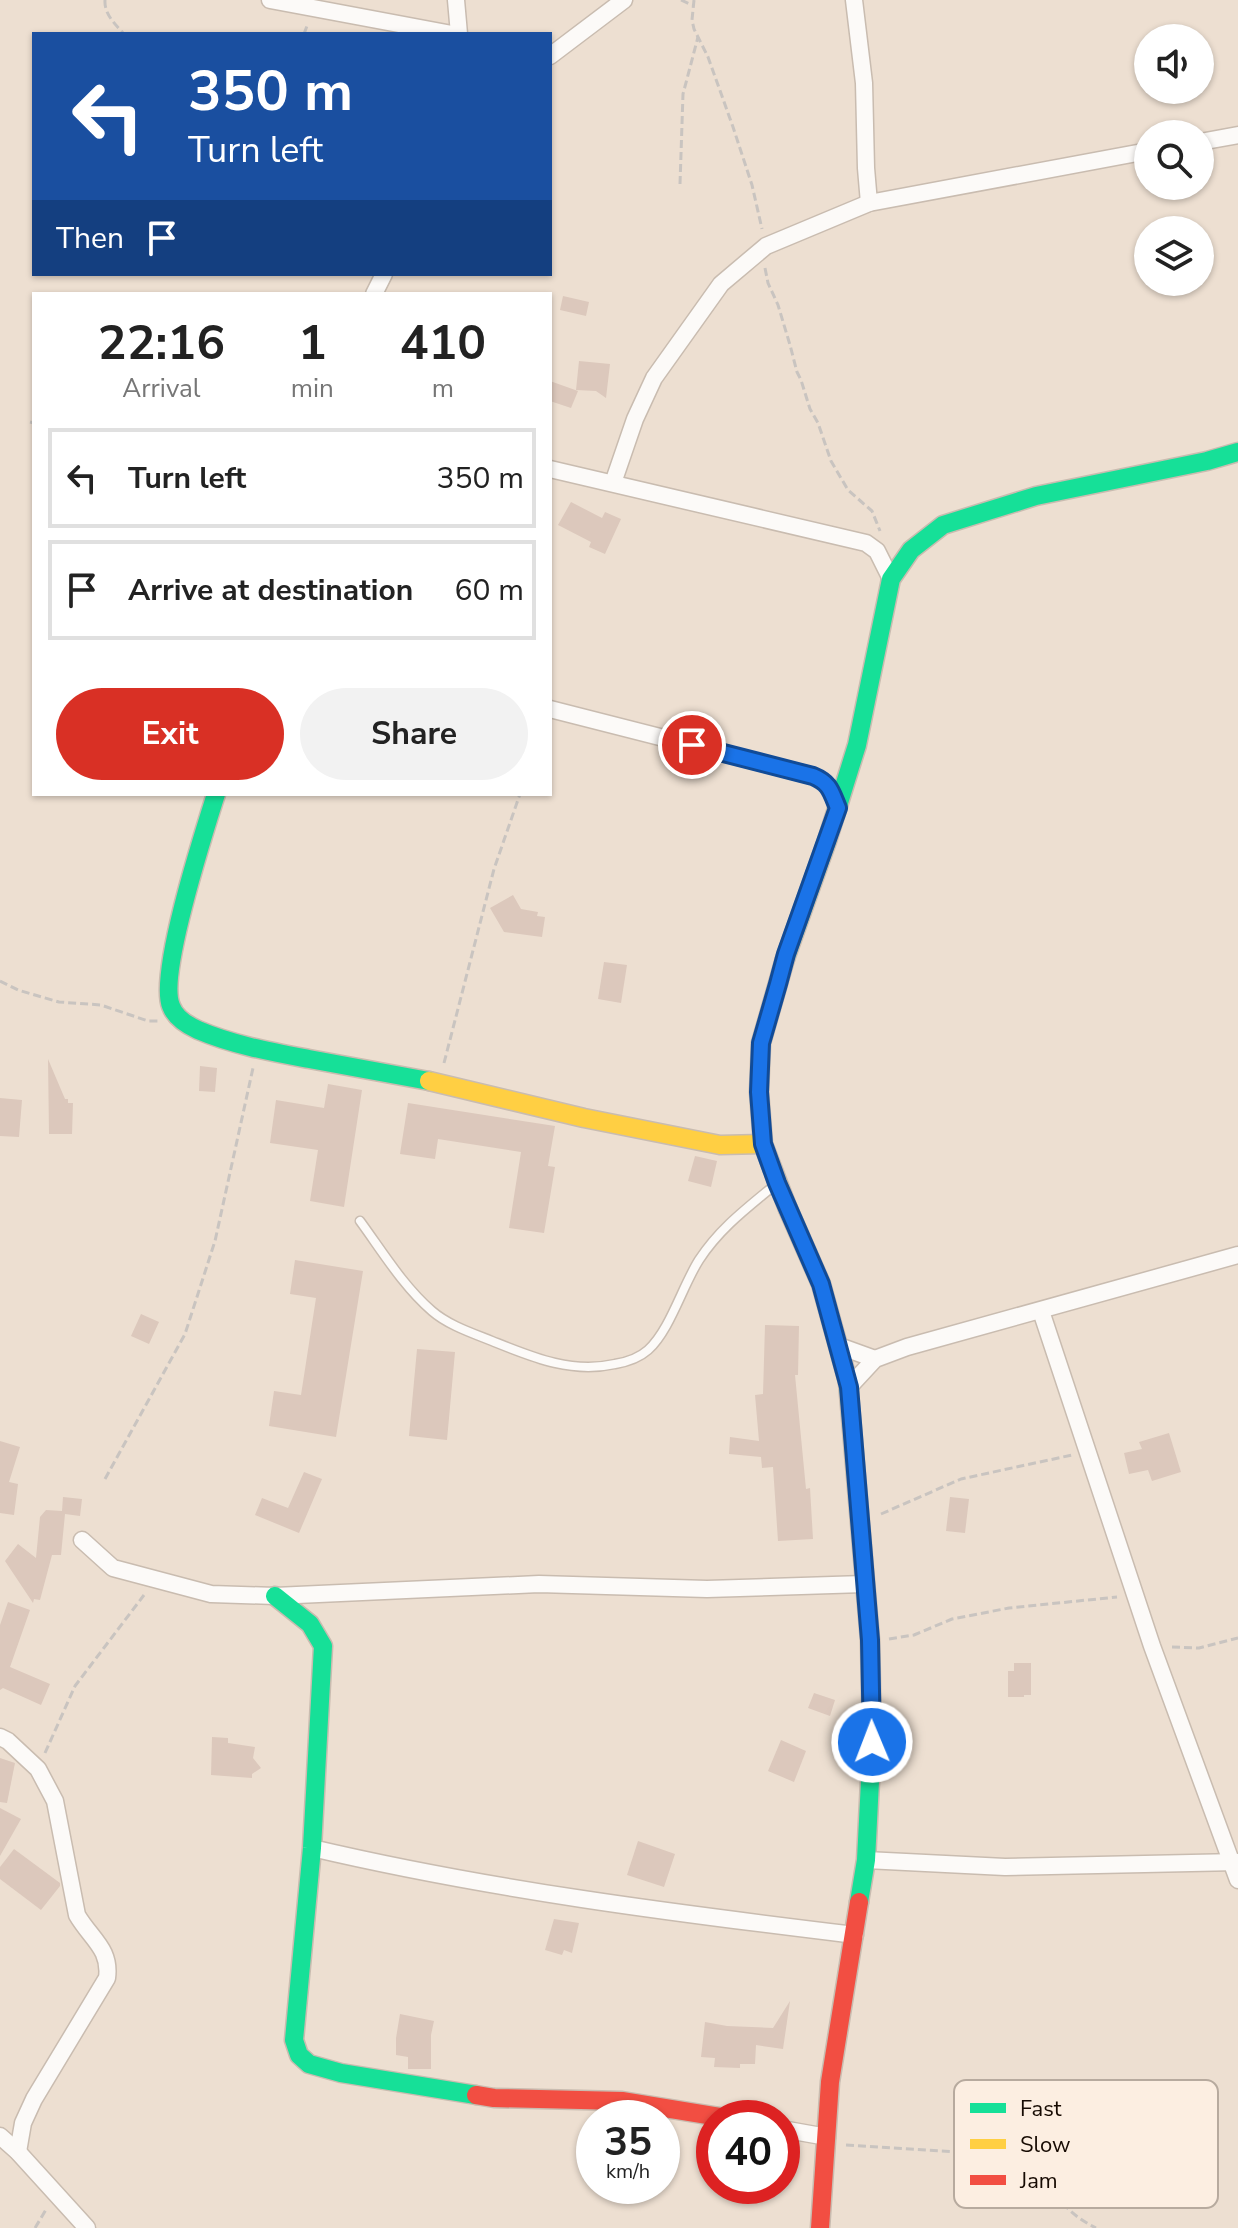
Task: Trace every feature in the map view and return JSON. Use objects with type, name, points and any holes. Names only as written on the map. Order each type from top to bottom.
[{"type":"street","points":[[270,0],[441,32]]},
{"type":"street","points":[[456,0],[459,32]]},
{"type":"street","points":[[552,54],[624,0]]},
{"type":"street","points":[[854,0],[864,83],[869,203]]},
{"type":"street","points":[[1214,139],[1238,135]]},
{"type":"street","points":[[613,483],[635,419],[654,378],[721,284],[766,246],[869,203],[1134,154]]},
{"type":"street","points":[[820,2228],[830,2082],[866,1860],[872,1742],[870,1640],[849,1387],[821,1284],[763,1144],[759,1092],[761,1043],[786,954],[857,745],[888,573],[943,525],[1036,496],[1238,452]]},
{"type":"street","points":[[552,469],[866,543],[877,551],[888,573]]},
{"type":"street","points":[[552,710],[813,776],[824,780],[830,787],[838,808]]},
{"type":"street","points":[[215,796],[198,850],[172,957],[168,989],[171,1007],[182,1021],[198,1030],[257,1049],[439,1083],[584,1118],[720,1145],[763,1144]]},
{"type":"street","points":[[849,1387],[875,1359],[907,1347],[1238,1255]]},
{"type":"street","points":[[1041,1311],[1152,1646],[1235,1862],[1238,1880]]},
{"type":"street","points":[[839,1346],[875,1359]]},
{"type":"street","points":[[82,1540],[113,1568],[211,1594],[275,1596],[539,1584],[707,1589],[864,1584]]},
{"type":"street","points":[[275,1596],[309,1621],[319,1633],[323,1646],[312,1848],[294,2040],[299,2055],[309,2064],[341,2073],[494,2098],[622,2101],[696,2113]]},
{"type":"street","points":[[0,1737],[38,1769],[55,1801],[77,1915],[106,1953],[109,1968],[107,1978],[34,2099],[23,2123],[18,2152]]},
{"type":"street","points":[[312,1848],[394,1867],[572,1898],[855,1935]]},
{"type":"street","points":[[866,1860],[1005,1867],[1235,1862]]},
{"type":"street","points":[[800,2133],[827,2140]]},
{"type":"street","points":[[0,2136],[87,2228]]},
{"type":"lane","points":[[360,1221],[409,1287],[434,1313],[520,1352],[564,1366],[597,1368],[627,1362],[645,1353],[658,1340],[699,1261],[723,1227],[777,1183]]},
{"type":"path","points":[[105,0],[108,15],[122,32]]},
{"type":"path","points":[[681,0],[694,6]]},
{"type":"path","points":[[694,0],[692,20],[752,185],[766,246],[765,275],[778,305],[797,372],[831,461],[848,490],[867,505],[875,517],[888,573]]},
{"type":"path","points":[[680,184],[683,94],[698,37]]},
{"type":"path","points":[[439,1083],[494,869],[519,796]]},
{"type":"path","points":[[0,981],[18,990],[59,1002],[101,1005],[148,1021],[182,1021]]},
{"type":"path","points":[[105,1479],[185,1334],[215,1241],[257,1049]]},
{"type":"path","points":[[859,1523],[961,1479],[1088,1451]]},
{"type":"path","points":[[38,1769],[75,1686],[156,1579]]},
{"type":"path","points":[[870,1640],[914,1635],[952,1619],[1009,1608],[1137,1595]]},
{"type":"path","points":[[1152,1646],[1199,1648],[1238,1638]]},
{"type":"path","points":[[827,2140],[883,2149],[954,2152]]},
{"type":"path","points":[[35,2228],[55,2195]]},
{"type":"path","points":[[1068,2208],[1077,2218],[1096,2228]]},
{"type":"building","points":[[563,296],[589,302],[586,316],[560,310]]},
{"type":"building","points":[[579,361],[610,364],[606,398],[596,391],[576,390]]},
{"type":"building","points":[[552,382],[578,391],[571,408],[552,402]]},
{"type":"building","points":[[571,502],[602,518],[605,512],[621,519],[605,554],[589,547],[591,542],[558,525]]},
{"type":"building","points":[[513,895],[521,909],[538,912],[537,916],[545,917],[542,937],[504,932],[490,908]]},
{"type":"building","points":[[604,962],[627,965],[621,1003],[598,999]]},
{"type":"building","points":[[48,1059],[65,1099],[73,1103],[72,1134],[49,1134]]},
{"type":"building","points":[[200,1066],[217,1068],[215,1092],[199,1091]]},
{"type":"building","points":[[328,1084],[362,1090],[344,1207],[310,1201],[318,1150],[270,1143],[276,1100],[324,1108]]},
{"type":"building","points":[[0,1098],[22,1100],[19,1137],[0,1136]]},
{"type":"building","points":[[408,1103],[555,1126],[548,1166],[555,1167],[544,1233],[509,1228],[521,1152],[438,1139],[435,1159],[400,1154]]},
{"type":"building","points":[[695,1156],[717,1161],[711,1187],[688,1181]]},
{"type":"building","points":[[295,1260],[363,1271],[336,1437],[269,1426],[274,1391],[301,1395],[316,1298],[290,1294]]},
{"type":"building","points":[[141,1314],[159,1322],[149,1344],[131,1336]]},
{"type":"building","points":[[765,1325],[799,1326],[798,1375],[795,1375],[806,1489],[810,1488],[813,1539],[778,1541],[773,1467],[762,1468],[761,1457],[729,1454],[730,1437],[759,1441],[755,1395],[763,1394]]},
{"type":"building","points":[[417,1349],[455,1352],[447,1440],[409,1436]]},
{"type":"building","points":[[1169,1433],[1181,1472],[1152,1481],[1148,1470],[1129,1474],[1124,1453],[1142,1449],[1139,1442]]},
{"type":"building","points":[[0,1441],[20,1447],[9,1482],[18,1484],[14,1515],[0,1513]]},
{"type":"building","points":[[304,1472],[322,1479],[299,1533],[255,1515],[262,1498],[288,1508]]},
{"type":"building","points":[[63,1497],[82,1499],[80,1516],[65,1514],[61,1555],[52,1555],[40,1600],[34,1599],[33,1603],[5,1561],[18,1544],[36,1558],[40,1517],[46,1510],[62,1511]]},
{"type":"building","points":[[950,1497],[969,1499],[965,1533],[946,1531]]},
{"type":"building","points":[[8,1602],[30,1610],[10,1667],[50,1684],[41,1705],[3,1688],[0,1690],[0,1625]]},
{"type":"building","points":[[1014,1663],[1031,1663],[1031,1695],[1008,1697],[1008,1671],[1014,1671]]},
{"type":"building","points":[[814,1693],[835,1700],[830,1716],[808,1708]]},
{"type":"building","points":[[212,1737],[228,1738],[228,1743],[255,1747],[253,1758],[261,1768],[252,1774],[252,1778],[211,1775]]},
{"type":"building","points":[[781,1740],[806,1751],[794,1782],[768,1771]]},
{"type":"building","points":[[0,1758],[15,1763],[7,1803],[0,1802]]},
{"type":"building","points":[[0,1808],[21,1819],[0,1856]]},
{"type":"building","points":[[638,1841],[675,1854],[664,1887],[627,1875]]},
{"type":"building","points":[[14,1849],[60,1883],[41,1910],[0,1879],[0,1867]]},
{"type":"building","points":[[554,1919],[579,1923],[572,1953],[564,1950],[562,1955],[545,1950]]},
{"type":"building","points":[[790,2001],[783,2049],[756,2045],[755,2064],[740,2064],[740,2068],[714,2067],[715,2058],[701,2057],[705,2022],[773,2028]]},
{"type":"building","points":[[400,2014],[434,2021],[431,2069],[408,2069],[408,2057],[396,2055]]},
{"type":"traffic: fast","points":[[785,959],[857,745],[891,579],[911,550],[943,525],[1036,496],[1238,452]]},
{"type":"traffic: fast","points":[[215,796],[176,935],[169,990],[175,1014],[198,1030],[239,1044],[429,1081]]},
{"type":"traffic: fast","points":[[848,1382],[870,1640],[872,1742],[866,1860],[859,1902]]},
{"type":"traffic: fast","points":[[275,1596],[310,1624],[323,1646],[312,1848],[294,2040],[299,2055],[309,2064],[341,2073],[476,2095]]},
{"type":"traffic: slow","points":[[785,959],[761,1043],[759,1092],[763,1144],[788,1209]]},
{"type":"traffic: slow","points":[[429,1081],[584,1118],[720,1145],[763,1144]]},
{"type":"traffic: jam","points":[[788,1209],[821,1284],[848,1382]]},
{"type":"traffic: jam","points":[[820,2228],[830,2082],[859,1902]]},
{"type":"traffic: jam","points":[[476,2095],[622,2101],[696,2113]]},
{"type":"route","points":[[692,745],[824,780],[838,808],[786,954],[761,1043],[759,1092],[763,1144],[821,1284],[849,1387],[870,1640],[872,1742]]}]
